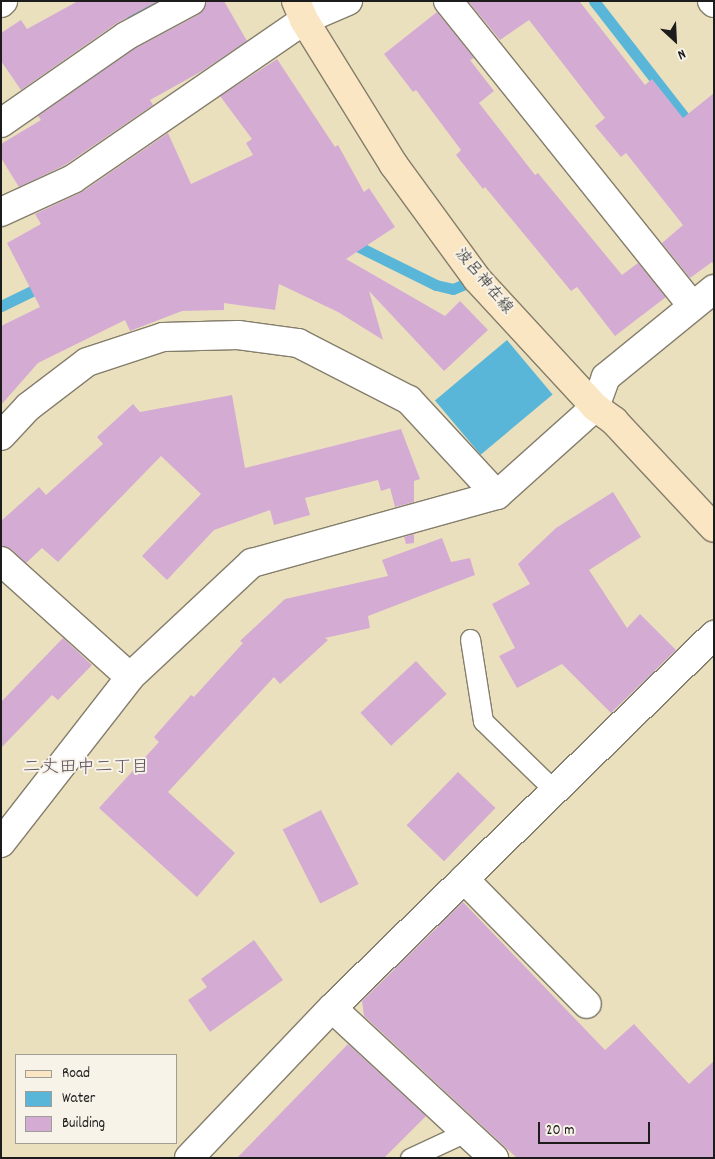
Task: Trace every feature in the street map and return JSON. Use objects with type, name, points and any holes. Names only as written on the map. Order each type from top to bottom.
[{"type":"main road","name":"波呂神在線","points":[[300,11],[394,165],[477,279],[595,407],[614,421],[714,528]]},
{"type":"street","points":[[1,123],[126,36],[191,1]]},
{"type":"street","points":[[1,212],[73,179],[300,11],[348,1]]},
{"type":"street","points":[[448,1],[692,304]]},
{"type":"street","points":[[1,843],[130,677],[252,563],[497,494],[595,407],[606,377],[692,304],[714,289]]},
{"type":"street","points":[[1,436],[28,408],[86,362],[163,337],[246,336],[298,343],[409,400],[497,494]]},
{"type":"street","points":[[1,561],[130,677]]},
{"type":"street","points":[[189,1158],[332,1008],[714,634]]},
{"type":"street","points":[[464,879],[588,1004]]},
{"type":"street","points":[[332,1008],[494,1158]]},
{"type":"lane","points":[[470,640],[483,721],[554,790]]},
{"type":"lane","points":[[410,1158],[466,1132]]},
{"type":"water","points":[[507,340],[553,394],[481,455],[435,400]]},
{"type":"building","points":[[78,1],[158,1],[117,23],[21,90],[1,61],[1,33],[21,20],[27,29]]},
{"type":"building","points":[[207,1],[224,1],[247,41],[202,71],[150,100],[153,105],[65,165],[19,187],[1,158],[1,144],[41,120],[38,116],[134,49],[198,15]]},
{"type":"building","points":[[468,1],[580,2],[645,85],[652,79],[683,118],[714,93],[714,265],[712,262],[690,278],[662,243],[683,225],[626,153],[621,157],[595,126],[605,118],[529,20],[500,40]]},
{"type":"building","points":[[437,12],[474,58],[470,60],[494,91],[479,103],[535,175],[538,173],[622,275],[638,263],[666,297],[615,336],[577,287],[571,291],[485,187],[483,189],[456,155],[461,150],[416,90],[413,92],[384,54]]},
{"type":"building","points":[[277,59],[335,147],[338,145],[364,192],[369,188],[395,227],[346,259],[445,316],[460,301],[488,330],[444,371],[369,291],[383,340],[338,312],[279,284],[275,310],[224,303],[224,310],[182,311],[130,331],[125,320],[38,363],[1,405],[1,326],[40,307],[7,243],[41,224],[35,214],[82,192],[168,133],[191,184],[253,155],[246,143],[252,139],[220,96]]},
{"type":"building","points":[[232,395],[245,468],[401,429],[420,479],[414,481],[414,502],[395,507],[390,488],[381,491],[378,480],[305,498],[310,515],[274,525],[270,510],[214,530],[167,580],[142,556],[201,494],[161,456],[58,562],[42,548],[26,563],[11,549],[1,546],[1,521],[39,487],[46,495],[103,444],[97,437],[133,404],[140,412]]},
{"type":"building","points":[[613,492],[641,537],[589,570],[627,628],[640,614],[676,650],[611,713],[562,664],[517,688],[499,656],[515,648],[492,604],[530,584],[518,564],[556,528]]},
{"type":"building","points":[[414,534],[414,543],[406,544],[404,537]]},
{"type":"building","points":[[442,538],[451,562],[470,558],[475,575],[368,616],[370,628],[325,638],[328,640],[280,684],[274,677],[168,792],[235,853],[197,897],[99,808],[159,742],[154,737],[191,695],[194,697],[243,643],[240,641],[285,599],[388,576],[382,560]]},
{"type":"building","points":[[63,638],[92,665],[58,700],[52,695],[1,748],[1,702]]},
{"type":"building","points":[[416,661],[447,694],[391,746],[360,713]]},
{"type":"building","points":[[458,772],[495,808],[444,861],[407,825]]},
{"type":"building","points":[[321,810],[359,884],[320,903],[283,830]]},
{"type":"building","points":[[463,902],[605,1050],[634,1024],[689,1084],[714,1061],[714,1158],[517,1158],[364,1016],[362,1001]]},
{"type":"building","points":[[254,940],[283,980],[210,1032],[188,1000],[207,987],[201,979]]},
{"type":"building","points":[[348,1044],[426,1116],[384,1158],[237,1158]]},
{"type":"waterway","points":[[132,19],[157,1]]},
{"type":"waterway","points":[[594,1],[693,128]]},
{"type":"waterway","points":[[349,242],[436,285],[453,289],[465,284]]},
{"type":"waterway","points":[[1,306],[44,285]]},
{"type":"district","name":"二丈田中二丁目","points":[[86,769]]}]
